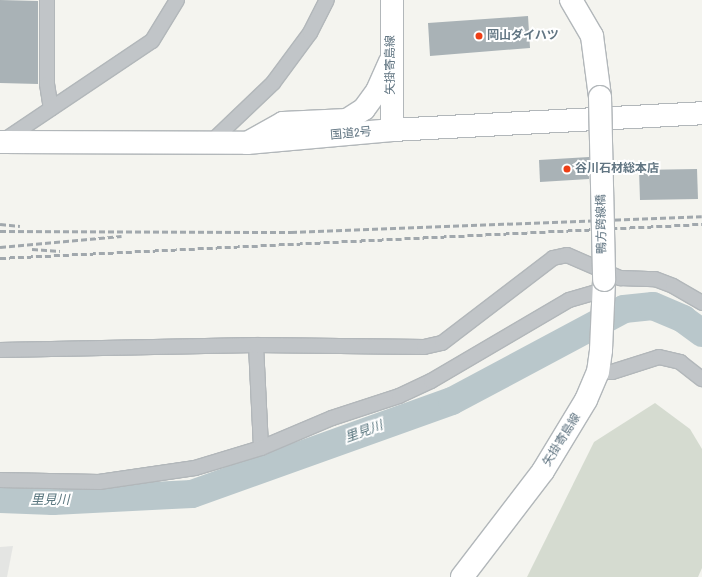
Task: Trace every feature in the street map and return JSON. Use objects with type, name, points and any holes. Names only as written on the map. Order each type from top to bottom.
[{"type":"main road","name":"矢掛寄島線","points":[[392,0],[390,62],[392,130]]},
{"type":"main road","name":"鴨方跨線橋","points":[[571,0],[592,36],[600,97],[604,290]]},
{"type":"main road","points":[[247,143],[283,123],[348,120],[367,105],[390,62]]},
{"type":"main road","name":"国道2号","points":[[1,142],[207,145],[247,143],[392,130],[702,113]]},
{"type":"main road","name":"矢掛寄島線","points":[[462,577],[568,433],[598,372],[601,350],[604,290]]},
{"type":"street","points":[[47,0],[47,84],[51,109]]},
{"type":"street","points":[[1,142],[152,41],[177,0]]},
{"type":"street","points":[[207,145],[273,83],[310,33],[328,0]]},
{"type":"street","points":[[0,350],[256,345],[424,347],[442,343],[553,258],[567,255],[620,278],[655,279],[702,303]]},
{"type":"street","points":[[0,480],[99,482],[195,468],[261,448],[431,381],[569,300],[604,290]]},
{"type":"street","points":[[256,345],[261,448]]},
{"type":"street","points":[[598,372],[612,372],[659,357],[680,362],[702,379]]},
{"type":"shaded area","points":[[655,403],[690,429],[702,449],[702,568],[698,577],[527,577],[594,442]]},
{"type":"shaded area","points":[[13,546],[7,577],[0,577],[0,547]]},
{"type":"building","points":[[0,0],[38,1],[38,84],[0,83]]},
{"type":"building","name":"岡山ダイハツ","points":[[528,16],[530,48],[430,56],[428,23]]},
{"type":"building","name":"谷川石材総本店","points":[[589,157],[589,179],[540,182],[539,160]]},
{"type":"building","points":[[697,169],[698,199],[640,200],[639,170]]},
{"type":"waterway","name":"里見川","points":[[0,499],[53,501],[192,494],[452,401],[624,309],[653,306],[683,319],[702,333]]},
{"type":"railway","points":[[0,231],[291,232],[702,216]]},
{"type":"railway","points":[[0,224],[20,226]]},
{"type":"railway","points":[[0,258],[702,224]]},
{"type":"railway","points":[[0,247],[122,236]]},
{"type":"railway","points":[[32,249],[60,251]]},
{"type":"place","name":"岡山ダイハツ","points":[[479,36]]},
{"type":"place","name":"谷川石材総本店","points":[[567,169]]}]
